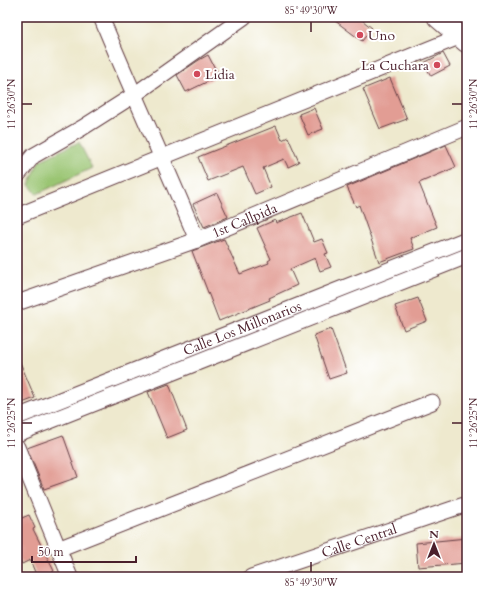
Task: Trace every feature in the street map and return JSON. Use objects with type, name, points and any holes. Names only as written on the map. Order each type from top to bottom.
[{"type":"highway","points":[[438,17],[464,39]]},
{"type":"street","points":[[101,17],[134,95],[163,157],[197,240]]},
{"type":"street","points":[[17,176],[33,156],[82,128],[134,95],[244,17]]},
{"type":"street","points":[[17,216],[464,39]]},
{"type":"street","name":"1st Callpida","points":[[17,303],[197,240],[467,127]]},
{"type":"street","name":"Calle Los Millonarios","points":[[17,417],[467,239]]},
{"type":"street","name":"Calle Los Millonarios","points":[[17,434],[467,256]]},
{"type":"street","points":[[58,549],[432,402]]},
{"type":"street","points":[[17,447],[70,577]]},
{"type":"street","name":"Calle Central","points":[[251,577],[467,504]]},
{"type":"green space","points":[[79,142],[92,168],[37,194],[29,185],[39,161]]},
{"type":"building","name":"Uno","points":[[330,17],[358,17],[372,28],[362,41]]},
{"type":"building","name":"La Cuchara","points":[[443,53],[450,66],[431,76],[424,63]]},
{"type":"building","name":"Lidia","points":[[208,55],[219,76],[186,92],[177,75]]},
{"type":"building","points":[[390,78],[407,119],[380,129],[363,89]]},
{"type":"building","points":[[314,108],[323,129],[308,135],[299,114]]},
{"type":"building","points":[[276,126],[282,140],[288,137],[299,162],[288,167],[284,159],[263,168],[271,187],[255,194],[243,167],[208,181],[198,157]]},
{"type":"building","points":[[446,145],[456,167],[419,183],[437,227],[410,238],[414,249],[379,262],[359,205],[356,207],[347,187]]},
{"type":"building","points":[[217,193],[228,217],[204,227],[193,204]]},
{"type":"building","points":[[302,213],[314,242],[322,239],[328,253],[325,254],[331,267],[320,271],[315,258],[290,269],[297,285],[269,298],[270,300],[219,321],[192,251],[224,239],[240,274],[269,263],[268,261],[271,259],[257,228],[275,220],[276,223]]},
{"type":"building","points":[[418,298],[427,321],[404,330],[395,306]]},
{"type":"building","points":[[331,329],[347,373],[329,379],[314,335]]},
{"type":"building","points":[[17,355],[35,398],[17,405]]},
{"type":"building","points":[[169,384],[187,430],[167,438],[148,392]]},
{"type":"building","points":[[63,435],[78,477],[44,489],[27,448]]},
{"type":"building","points":[[29,515],[35,528],[33,529],[54,571],[42,577],[37,577],[30,560],[22,564],[17,553],[17,520]]},
{"type":"building","points":[[467,538],[467,563],[418,567],[416,543]]},
{"type":"place","name":"Uno","points":[[360,35]]},
{"type":"place","name":"La Cuchara","points":[[437,65]]},
{"type":"place","name":"Lidia","points":[[197,74]]}]
